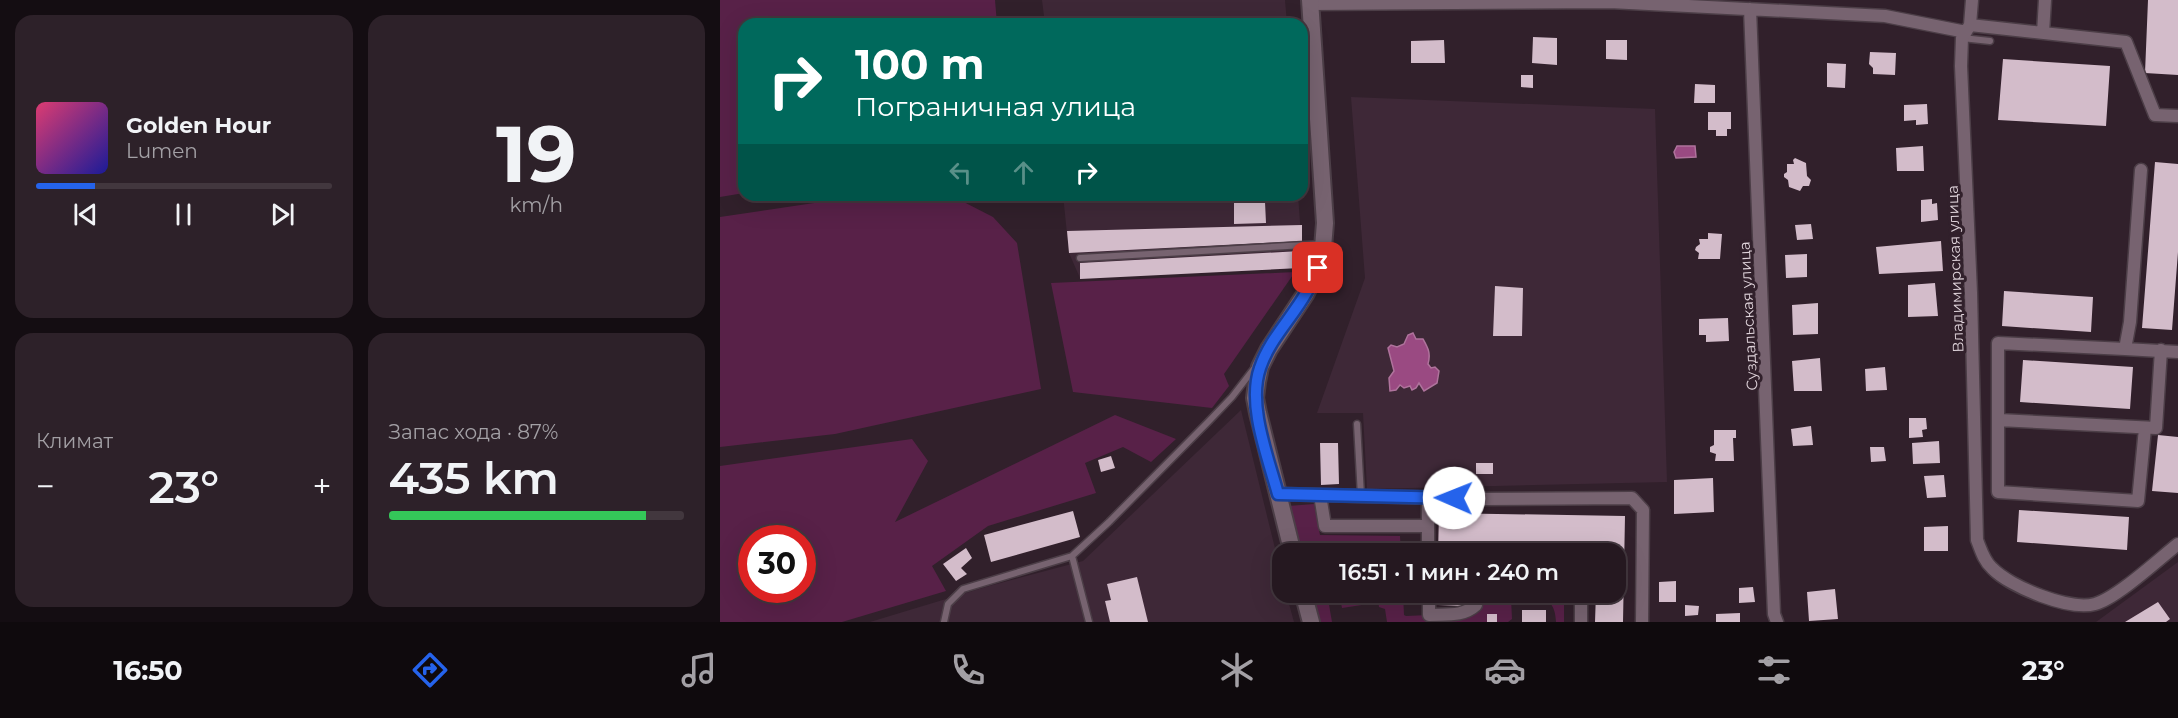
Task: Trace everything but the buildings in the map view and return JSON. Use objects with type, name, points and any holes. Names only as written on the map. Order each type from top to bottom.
[{"type":"street","name":"Владимирская улица","points":[[1972,0],[1961,66],[1971,293],[1977,540],[1982,554],[1992,568],[2011,583],[2038,595],[2069,604],[2094,604],[2113,595],[2178,544]]},
{"type":"street","points":[[2043,33],[2045,0]]},
{"type":"street","points":[[1290,543],[1256,398],[1260,367],[1269,349],[1306,293],[1322,260],[1325,223],[1310,2],[1611,2],[1885,16],[1966,32],[2043,33],[2126,42],[2155,115],[2178,116]]},
{"type":"street","name":"Суздальская улица","points":[[1750,9],[1774,614],[1777,622]]},
{"type":"street","points":[[2125,349],[2130,322],[2141,170]]},
{"type":"street","points":[[2145,428],[2138,501],[1998,492],[1998,343],[2178,352]]},
{"type":"street","points":[[1999,420],[2156,428],[2161,350]]},
{"type":"street","points":[[1278,494],[1428,498],[1632,498],[1643,510],[1642,622]]},
{"type":"street","points":[[1320,495],[1325,526],[1428,526]]},
{"type":"street","points":[[1428,498],[1428,543]]},
{"type":"street","points":[[1306,603],[1311,622]]},
{"type":"street","points":[[1429,603],[1429,615],[1468,612],[1476,603]]},
{"type":"street","points":[[1581,603],[1581,622]]},
{"type":"lane","points":[[1966,32],[1990,41]]},
{"type":"lane","points":[[1080,258],[1324,244]]},
{"type":"lane","points":[[944,622],[948,604],[963,589],[1072,556],[1126,506],[1232,397],[1269,349]]},
{"type":"lane","points":[[1357,424],[1361,495]]},
{"type":"lane","points":[[1072,556],[1089,622]]},
{"type":"shaded area","points":[[720,0],[995,0],[996,18],[738,18],[738,194],[720,197]]},
{"type":"shaded area","points":[[1042,0],[1285,0],[1286,18],[1044,18]]},
{"type":"shaded area","points":[[1351,97],[1655,109],[1667,482],[1367,489],[1363,413],[1317,413],[1365,278]]},
{"type":"shaded area","points":[[1677,146],[1695,146],[1696,157],[1676,158],[1674,152]]},
{"type":"shaded area","points":[[828,201],[962,201],[993,217],[1017,243],[1041,389],[835,434],[720,447],[720,217]]},
{"type":"shaded area","points":[[1064,201],[1298,201],[1300,268],[1080,278],[1069,253]]},
{"type":"shaded area","points":[[1295,272],[1224,374],[1229,386],[1212,408],[1073,392],[1051,283]]},
{"type":"shaded area","points":[[1413,333],[1416,339],[1423,339],[1426,345],[1429,354],[1428,364],[1439,371],[1437,383],[1424,391],[1419,383],[1412,390],[1410,386],[1404,388],[1400,385],[1396,390],[1390,391],[1389,378],[1394,371],[1388,348],[1391,345],[1397,347],[1404,344],[1408,335]]},
{"type":"shaded area","points":[[1241,410],[1274,543],[1272,603],[1289,603],[1294,622],[870,622],[989,586],[1083,561]]},
{"type":"shaded area","points":[[1115,415],[1176,439],[1151,462],[1123,447],[1085,463],[1096,493],[988,526],[932,566],[946,591],[842,622],[720,622],[720,466],[912,439],[928,461],[895,522]]},
{"type":"shaded area","points":[[1314,504],[1320,535],[1400,536],[1400,543],[1297,543],[1288,506]]},
{"type":"shaded area","points":[[2178,562],[2178,622],[2096,622]]},
{"type":"shaded area","points":[[1312,603],[1329,603],[1332,622],[1317,622]]},
{"type":"shaded area","points":[[1341,603],[1375,603],[1342,608]]},
{"type":"shaded area","points":[[1378,603],[1403,603],[1406,616],[1429,615],[1477,603],[1511,603],[1512,619],[1508,622],[1387,622],[1385,609],[1379,607]]},
{"type":"shaded area","points":[[1550,603],[1564,603],[1564,622],[1556,622]]},
{"type":"route","points":[[1318,268],[1306,293],[1269,349],[1260,367],[1257,382],[1258,413],[1278,494],[1454,498]]}]
